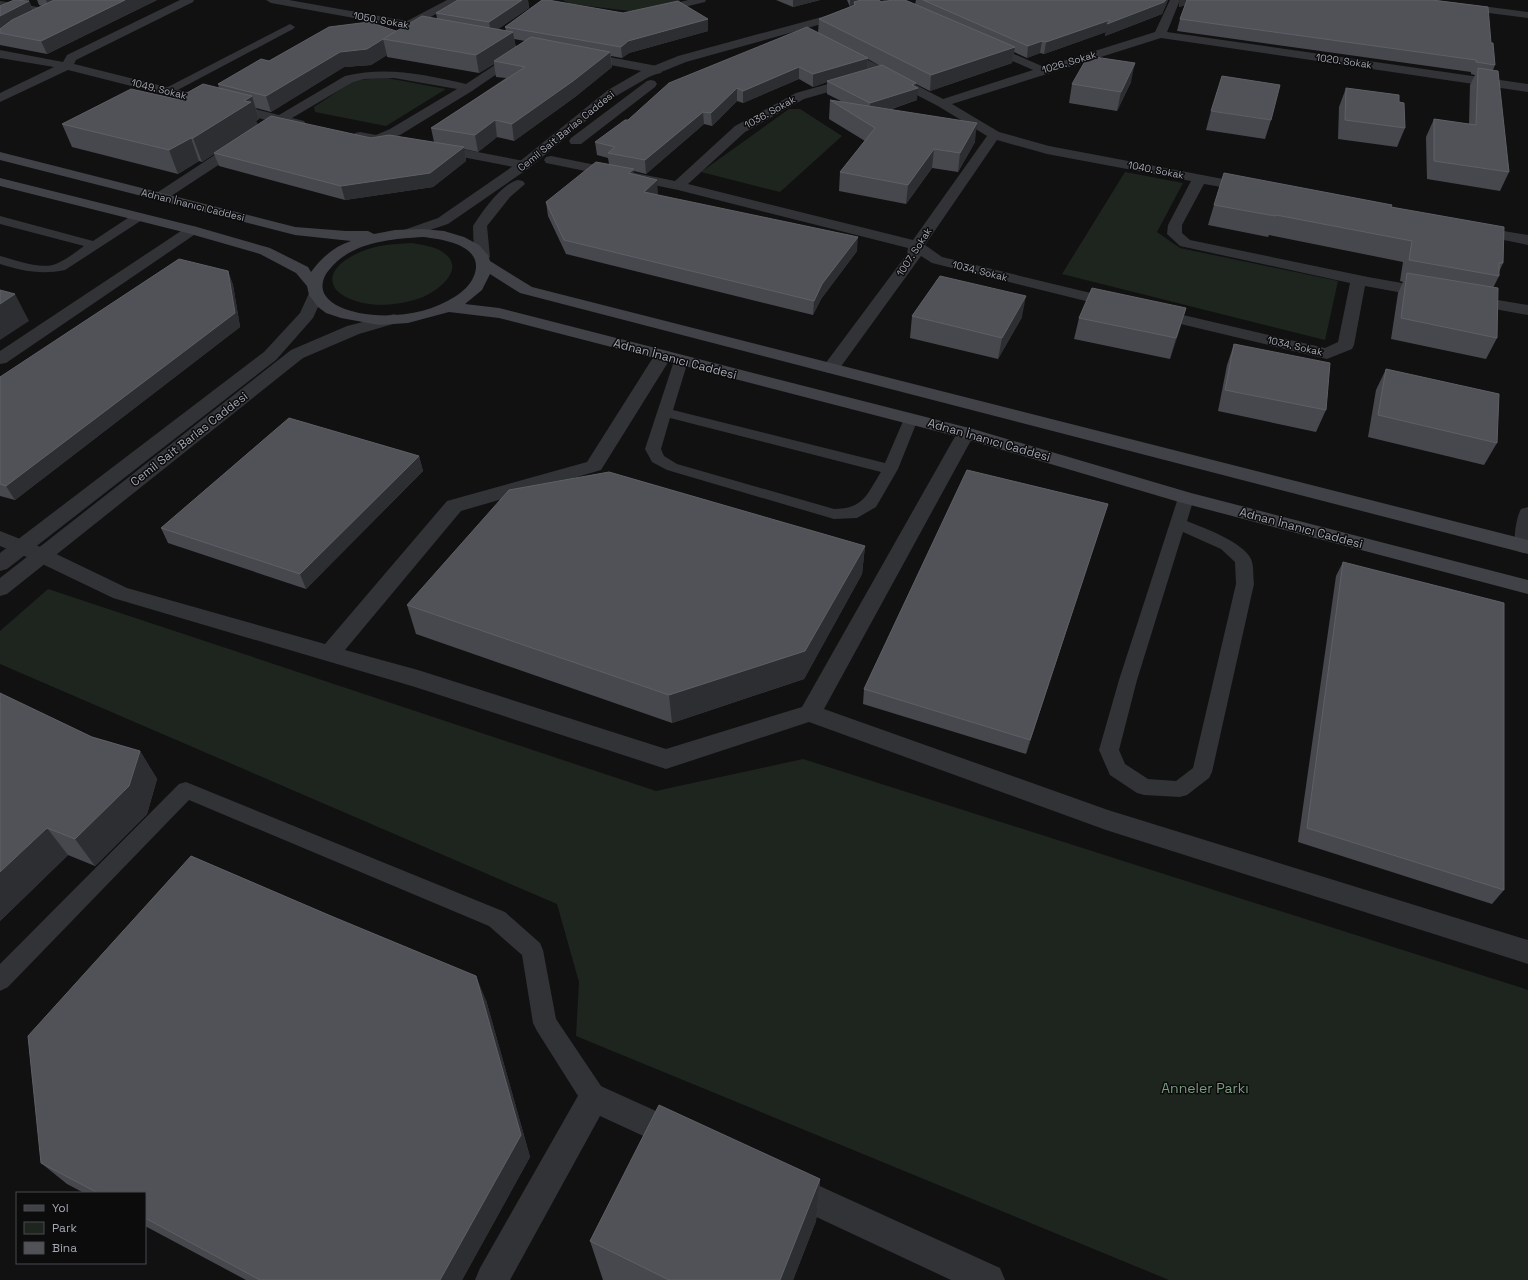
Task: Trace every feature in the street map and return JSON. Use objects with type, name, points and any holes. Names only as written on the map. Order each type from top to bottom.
[{"type":"main road","name":"Adnan İnanıcı Caddesi","points":[[0,156],[295,231],[346,236],[389,235]]},
{"type":"main road","points":[[0,182],[192,230],[265,251],[302,270],[315,289],[321,302],[343,314],[364,319],[394,319],[430,313],[447,307],[461,300],[480,282],[484,273],[483,261]]},
{"type":"main road","points":[[315,289],[316,276],[322,267],[331,258],[357,244],[389,235],[423,233],[453,238],[475,249],[483,261],[526,290],[1526,547]]},
{"type":"main road","name":"Adnan İnanıcı Caddesi","points":[[447,307],[499,313],[966,433],[1186,498],[1528,587]]},
{"type":"street","points":[[0,98],[67,66],[72,58],[188,0]]},
{"type":"street","name":"1050. Sokak","points":[[270,0],[447,32]]},
{"type":"street","points":[[408,25],[455,0]]},
{"type":"street","points":[[643,14],[701,0]]},
{"type":"street","points":[[1160,34],[1176,0]]},
{"type":"street","points":[[1410,0],[1528,15]]},
{"type":"street","name":"Cemil Sait Barlas Caddesi","points":[[406,234],[443,221],[524,165],[612,93],[657,70],[682,59],[889,1]]},
{"type":"street","points":[[0,4],[51,12]]},
{"type":"street","points":[[32,21],[64,6]]},
{"type":"street","name":"Cemil Sait Barlas Caddesi","points":[[483,261],[480,226],[505,194],[652,83],[692,66],[811,35],[908,6]]},
{"type":"street","name":"1026. Sokak","points":[[942,103],[1042,70],[1160,34]]},
{"type":"street","name":"1020. Sokak","points":[[1160,34],[1528,88]]},
{"type":"street","points":[[979,42],[1042,70]]},
{"type":"street","points":[[378,139],[395,132],[468,88],[531,47],[516,44]]},
{"type":"street","name":"1040. Sokak","points":[[828,44],[942,103],[994,135],[1046,150],[1262,190]]},
{"type":"street","name":"1049. Sokak","points":[[0,54],[67,66],[311,126]]},
{"type":"street","points":[[571,54],[657,70]]},
{"type":"street","name":"1036. Sokak","points":[[678,186],[740,129],[770,112],[800,96],[882,72]]},
{"type":"street","points":[[160,197],[280,119],[349,78],[360,76],[393,75],[468,88]]},
{"type":"street","points":[[350,135],[400,142]]},
{"type":"street","name":"1007. Sokak","points":[[831,368],[914,254],[917,246],[994,135]]},
{"type":"street","points":[[424,146],[524,165]]},
{"type":"street","name":"1034. Sokak","points":[[551,160],[678,186],[917,246],[937,260],[1327,354],[1346,345],[1358,280]]},
{"type":"street","points":[[1200,178],[1175,224],[1174,234],[1185,243],[1358,280],[1528,310]]},
{"type":"street","points":[[1458,227],[1528,240]]},
{"type":"street","points":[[0,359],[192,230]]},
{"type":"street","name":"Cemil Sait Barlas Caddesi","points":[[0,589],[31,551],[270,356],[306,316],[315,289]]},
{"type":"street","name":"Cemil Sait Barlas Caddesi","points":[[0,564],[31,551],[297,354],[353,330],[394,319]]},
{"type":"street","points":[[330,653],[454,506],[594,466],[672,358]]},
{"type":"street","points":[[810,713],[966,433]]},
{"type":"street","points":[[1526,547],[1528,514]]},
{"type":"street","points":[[0,538],[120,593],[418,679],[666,759],[810,713],[1106,820],[1528,952]]},
{"type":"street","points":[[492,1280],[594,1098],[701,1148]]},
{"type":"street","points":[[765,1177],[982,1279]]},
{"type":"lane","points":[[168,92],[290,27]]},
{"type":"lane","points":[[0,260],[36,270],[52,270],[61,267],[138,217]]},
{"type":"lane","points":[[0,220],[94,245]]},
{"type":"lane","points":[[672,358],[664,412],[653,448],[657,459],[672,467],[834,514],[851,514],[870,503],[890,469],[911,419]]},
{"type":"lane","points":[[664,412],[890,469]]},
{"type":"lane","points":[[1178,523],[1227,545],[1243,560],[1245,584],[1202,772],[1180,789],[1144,787],[1117,769],[1109,750],[1128,680],[1178,523],[1186,498]]},
{"type":"lane","points":[[0,980],[186,790],[497,919],[532,950],[545,1023],[594,1098]]},
{"type":"green space","points":[[562,0],[681,0],[645,11],[630,11],[571,4]]},
{"type":"green space","points":[[387,78],[446,89],[386,126],[315,112],[314,107],[355,80]]},
{"type":"green space","points":[[789,109],[800,109],[842,136],[780,192],[701,172]]},
{"type":"green space","points":[[1125,172],[1183,183],[1157,232],[1180,248],[1338,281],[1325,340],[1062,274]]},
{"type":"green space","points":[[412,243],[438,249],[449,257],[452,264],[452,271],[443,284],[430,294],[409,301],[378,305],[363,303],[351,299],[341,294],[335,288],[332,282],[333,275],[337,268],[356,254],[376,247]]},
{"type":"green space","name":"Anneler Parkı","points":[[48,589],[656,791],[803,759],[1528,990],[1528,1280],[1169,1280],[576,1036],[579,982],[557,904],[0,664],[0,631]]},
{"type":"building","points":[[14,0],[29,1],[0,16],[0,6]]},
{"type":"building","points":[[54,0],[125,0],[41,41],[0,33],[0,29],[12,20]]},
{"type":"building","points":[[458,0],[522,0],[489,22],[436,13]]},
{"type":"building","points":[[542,0],[623,13],[678,1],[708,19],[628,41],[621,47],[505,27]]},
{"type":"building","points":[[861,0],[878,0],[882,2],[905,0],[1015,47],[931,75],[819,19],[855,5],[854,2]]},
{"type":"building","points":[[923,0],[1166,0],[1107,24],[1110,20],[1046,42],[1042,41],[1028,46]]},
{"type":"building","points":[[1187,0],[1432,0],[1488,7],[1491,43],[1493,43],[1495,65],[1476,62],[1476,60],[1180,19]]},
{"type":"building","points":[[422,16],[513,32],[476,55],[383,39]]},
{"type":"building","points":[[369,22],[396,31],[367,49],[340,52],[266,96],[218,84],[261,59],[269,61],[329,27]]},
{"type":"building","points":[[807,27],[868,58],[813,74],[799,67],[743,91],[737,88],[711,113],[703,112],[645,160],[608,153],[615,147],[595,142],[625,120],[628,120],[669,83]]},
{"type":"building","points":[[531,37],[610,52],[573,81],[512,124],[495,120],[475,135],[431,128],[525,67],[494,61]]},
{"type":"building","points":[[1088,56],[1135,63],[1121,92],[1072,84]]},
{"type":"building","points":[[882,65],[916,83],[912,85],[918,88],[870,103],[827,81]]},
{"type":"building","points":[[1478,68],[1498,71],[1509,172],[1434,161],[1434,119],[1476,125]]},
{"type":"building","points":[[1222,76],[1280,85],[1271,120],[1211,111]]},
{"type":"building","points":[[203,84],[252,96],[244,101],[251,102],[193,138],[169,150],[62,124],[131,89],[176,99]]},
{"type":"building","points":[[1346,88],[1399,95],[1399,102],[1404,103],[1405,128],[1345,120]]},
{"type":"building","points":[[830,100],[977,123],[960,153],[934,149],[908,185],[840,172],[875,128]]},
{"type":"building","points":[[271,116],[371,138],[389,135],[464,147],[430,173],[341,186],[214,153]]},
{"type":"building","points":[[596,162],[634,169],[629,173],[657,180],[644,192],[858,237],[822,284],[814,301],[564,240],[546,202]]},
{"type":"building","points":[[1224,173],[1392,205],[1391,207],[1504,227],[1503,263],[1499,263],[1499,276],[1409,260],[1412,241],[1276,215],[1214,205]]},
{"type":"building","points":[[179,259],[228,271],[235,313],[6,486],[0,484],[0,377]]},
{"type":"building","points":[[1407,273],[1498,288],[1497,338],[1401,318]]},
{"type":"building","points":[[940,276],[1026,296],[1002,338],[912,316]]},
{"type":"building","points":[[1092,288],[1186,308],[1176,338],[1079,318]]},
{"type":"building","points":[[0,290],[15,294],[0,304]]},
{"type":"building","points":[[1234,344],[1330,363],[1326,410],[1225,390]]},
{"type":"building","points":[[1386,369],[1499,394],[1497,443],[1378,415]]},
{"type":"building","points":[[289,418],[419,456],[300,574],[161,528]]},
{"type":"building","points":[[967,470],[1108,504],[1030,740],[864,689]]},
{"type":"building","points":[[609,472],[865,546],[805,651],[669,695],[407,605],[509,490]]},
{"type":"building","points":[[1343,562],[1504,603],[1504,890],[1307,828]]},
{"type":"building","points":[[0,693],[92,737],[140,751],[129,786],[75,839],[47,828],[0,872]]},
{"type":"building","points":[[191,856],[476,976],[521,1135],[440,1280],[260,1280],[146,1219],[146,1192],[96,1192],[41,1163],[28,1036]]},
{"type":"building","points":[[659,1105],[820,1179],[780,1280],[669,1280],[590,1241]]}]
